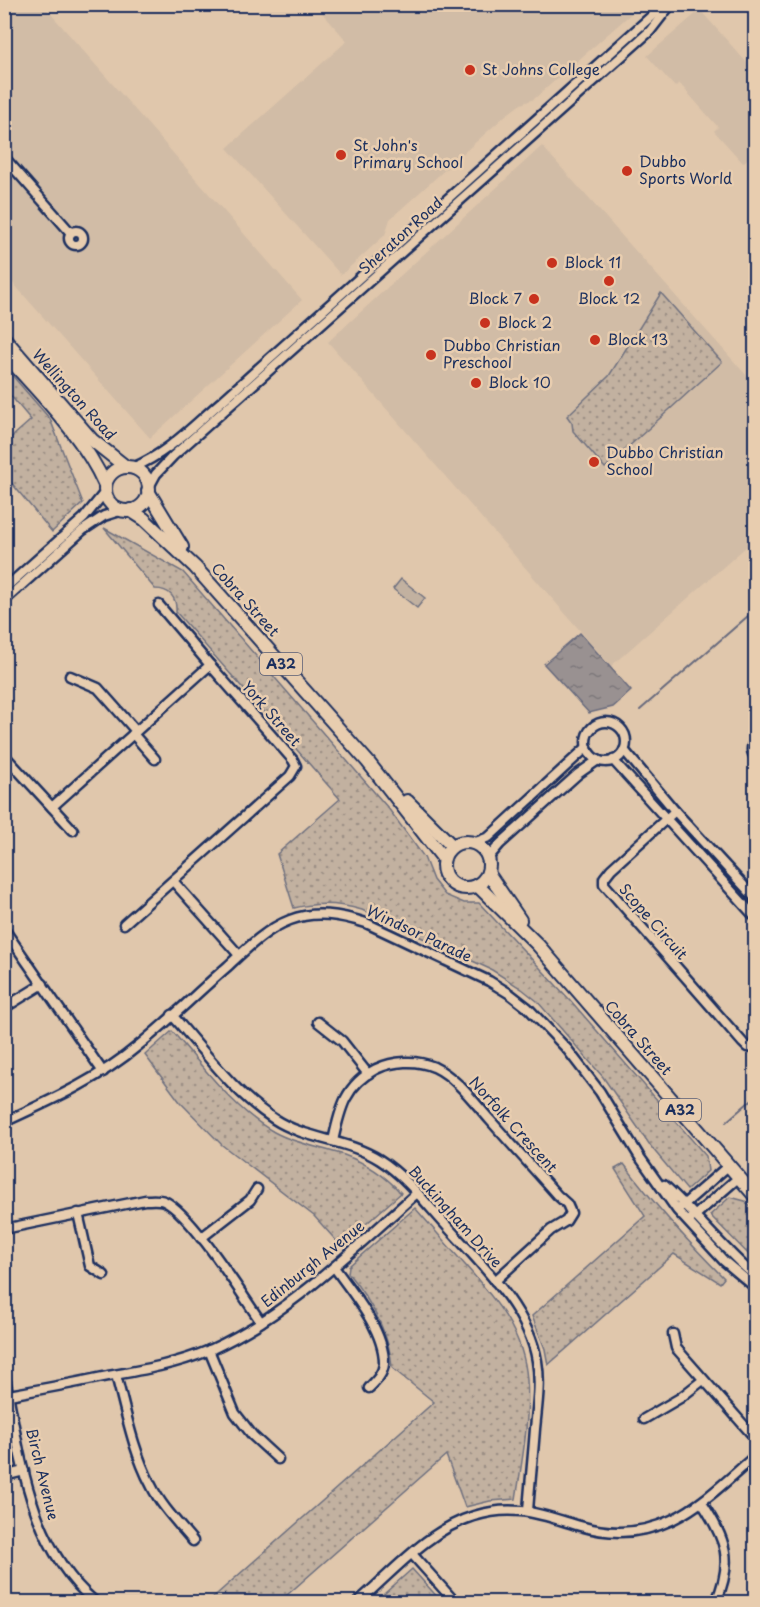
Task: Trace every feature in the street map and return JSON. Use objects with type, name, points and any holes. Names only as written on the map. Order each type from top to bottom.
[{"type":"highway","name":"Wellington Road","points":[[4,338],[92,440],[129,467]]},
{"type":"highway","name":"Wellington Road","points":[[4,353],[77,438],[94,462],[105,488]]},
{"type":"highway","points":[[105,488],[112,472],[129,467]]},
{"type":"highway","name":"A32","points":[[129,467],[144,476],[149,489]]},
{"type":"highway","name":"A32","points":[[105,488],[111,504],[127,510]]},
{"type":"highway","points":[[127,510],[141,506],[149,489]]},
{"type":"highway","name":"Cobra Street","points":[[149,489],[169,527],[195,567]]},
{"type":"highway","name":"Cobra Street","points":[[127,510],[144,519],[195,567],[368,762],[452,846]]},
{"type":"highway","name":"Cobra Street","points":[[368,762],[443,858]]},
{"type":"highway","points":[[443,858],[452,846],[459,842],[480,846],[488,858],[488,873],[477,885]]},
{"type":"highway","name":"A32","points":[[443,858],[444,873],[448,880],[462,888],[477,885]]},
{"type":"highway","name":"Cobra Street","points":[[488,873],[538,945]]},
{"type":"highway","name":"Cobra Street","points":[[477,885],[538,945],[756,1197]]},
{"type":"highway","name":"Cobra Street","points":[[738,1178],[756,1191]]},
{"type":"street","name":"Sheraton Road","points":[[149,489],[156,474],[224,405],[665,4]]},
{"type":"street","name":"Sheraton Road","points":[[129,467],[149,461],[162,453],[224,405],[650,31],[672,4]]},
{"type":"street","points":[[4,157],[71,233]]},
{"type":"street","points":[[4,589],[84,518],[105,488]]},
{"type":"street","points":[[4,601],[91,524],[104,516],[127,510]]},
{"type":"street","points":[[52,807],[210,665],[159,605]]},
{"type":"street","name":"York Street","points":[[124,924],[290,776],[296,766],[290,756],[210,665]]},
{"type":"street","points":[[70,676],[98,688],[155,759]]},
{"type":"street","points":[[488,858],[500,844],[578,774],[598,760],[613,760],[624,750],[625,740],[621,730],[613,724],[597,724],[589,732],[587,747],[589,753],[598,760]]},
{"type":"street","points":[[756,740],[751,751],[756,759]]},
{"type":"street","points":[[473,843],[489,837],[587,747]]},
{"type":"street","points":[[624,750],[675,811],[756,899]]},
{"type":"street","points":[[4,755],[73,830]]},
{"type":"street","points":[[613,760],[756,918]]},
{"type":"street","name":"Scope Circuit","points":[[675,811],[610,869],[604,878],[604,884],[743,1043],[747,1047],[756,1048]]},
{"type":"street","points":[[173,881],[239,955]]},
{"type":"street","name":"Windsor Parade","points":[[4,1122],[59,1097],[103,1072],[140,1045],[239,955],[273,928],[307,916],[328,914],[347,917],[366,923],[489,981],[510,993],[528,1008],[567,1049],[600,1092],[677,1210],[724,1261],[756,1288]]},
{"type":"street","points":[[4,929],[103,1072]]},
{"type":"street","points":[[4,1008],[44,984]]},
{"type":"street","name":"Buckingham Drive","points":[[172,1015],[256,1107],[276,1121],[295,1130],[359,1149],[380,1160],[399,1174],[495,1281],[513,1305],[528,1331],[537,1359],[539,1386],[528,1511]]},
{"type":"street","points":[[318,1022],[342,1041],[368,1074]]},
{"type":"street","name":"Norfolk Crescent","points":[[333,1141],[340,1107],[352,1090],[368,1074],[383,1066],[414,1062],[433,1066],[455,1081],[567,1204],[571,1213],[566,1221],[551,1230],[495,1281]]},
{"type":"street","points":[[677,1210],[728,1166]]},
{"type":"street","name":"Windsor Parade","points":[[652,1174],[685,1204],[727,1251],[756,1276]]},
{"type":"street","points":[[687,1222],[738,1178]]},
{"type":"street","points":[[201,1238],[249,1200],[257,1189]]},
{"type":"street","name":"Edinburgh Avenue","points":[[9,1395],[170,1363],[209,1350],[261,1323],[303,1293],[417,1193]]},
{"type":"street","points":[[4,1229],[145,1200],[162,1200],[178,1211],[201,1238],[261,1323]]},
{"type":"street","points":[[78,1213],[90,1266],[104,1275]]},
{"type":"street","points":[[334,1267],[368,1316],[381,1348],[384,1365],[379,1377],[369,1388]]},
{"type":"street","points":[[673,1334],[676,1348],[756,1439]]},
{"type":"street","points":[[209,1350],[235,1413],[253,1436],[278,1459]]},
{"type":"street","name":"Birch Avenue","points":[[4,1372],[32,1503],[49,1544],[75,1582],[95,1602]]},
{"type":"street","points":[[116,1375],[137,1455],[151,1487],[167,1511],[193,1540]]},
{"type":"street","points":[[644,1419],[680,1398],[703,1380]]},
{"type":"street","points":[[358,1602],[442,1530],[474,1516],[492,1512],[528,1511],[601,1531],[636,1531],[670,1522],[702,1503],[756,1455]]},
{"type":"street","points":[[4,1476],[24,1472]]},
{"type":"street","points":[[702,1503],[716,1525],[725,1546],[726,1570],[716,1602]]},
{"type":"street","points":[[412,1554],[455,1602]]},
{"type":"shaded area","points":[[4,5],[43,5],[302,300],[150,438],[5,274]]},
{"type":"shaded area","points":[[315,5],[641,5],[534,99],[521,104],[506,115],[390,219],[385,235],[341,275],[227,148],[347,41]]},
{"type":"shaded area","points":[[700,10],[755,72],[755,152],[743,163],[714,131],[718,127],[679,83],[675,87],[647,56]]},
{"type":"shaded area","name":"Dubbo Christian School","points":[[542,146],[755,385],[755,539],[611,666],[328,342]]},
{"type":"shaded area","points":[[661,293],[722,362],[605,468],[573,431],[572,423],[567,416],[609,376]]},
{"type":"shaded area","points":[[4,366],[50,419],[83,503],[52,532],[5,475],[5,443],[31,420],[5,389]]},
{"type":"shaded area","points":[[104,528],[183,572],[388,808],[424,857],[433,880],[445,895],[464,903],[479,903],[570,1000],[706,1156],[708,1171],[687,1190],[652,1148],[603,1077],[537,1001],[522,989],[492,970],[362,910],[328,904],[294,908],[277,854],[340,799],[176,612],[172,595],[155,589]]},
{"type":"shaded area","points":[[401,579],[425,598],[417,608],[393,589]]},
{"type":"shaded area","points":[[172,1031],[219,1086],[259,1123],[291,1140],[344,1155],[360,1162],[382,1175],[401,1193],[341,1246],[314,1216],[222,1145],[180,1102],[145,1055]]},
{"type":"shaded area","points":[[624,1164],[697,1251],[724,1278],[720,1283],[674,1254],[548,1365],[545,1349],[532,1316],[645,1216],[615,1169]]},
{"type":"shaded area","points":[[730,1197],[745,1201],[755,1212],[755,1261],[710,1215]]},
{"type":"shaded area","points":[[415,1208],[498,1305],[507,1318],[520,1347],[527,1380],[527,1410],[516,1499],[490,1501],[465,1507],[446,1455],[279,1602],[208,1602],[434,1402],[392,1368],[387,1343],[378,1318],[348,1273],[349,1266]]},
{"type":"shaded area","points":[[412,1569],[442,1602],[375,1602]]},
{"type":"water","points":[[580,633],[631,691],[613,707],[589,713],[544,664]]},
{"type":"waterway","points":[[640,710],[756,609]]},
{"type":"waterway","points":[[726,1122],[756,1096]]},
{"type":"place","name":"St Johns College","points":[[470,70]]},
{"type":"place","name":"St John's Primary School","points":[[341,155]]},
{"type":"place","name":"Dubbo Sports World","points":[[627,171]]},
{"type":"place","name":"Block 11","points":[[552,263]]},
{"type":"place","name":"Block 12","points":[[609,281]]},
{"type":"place","name":"Block 7","points":[[534,299]]},
{"type":"place","name":"Block 2","points":[[485,323]]},
{"type":"place","name":"Block 13","points":[[595,340]]},
{"type":"place","name":"Dubbo Christian Preschool","points":[[431,355]]},
{"type":"place","name":"Block 10","points":[[476,383]]},
{"type":"place","name":"Dubbo Christian School","points":[[594,462]]}]
